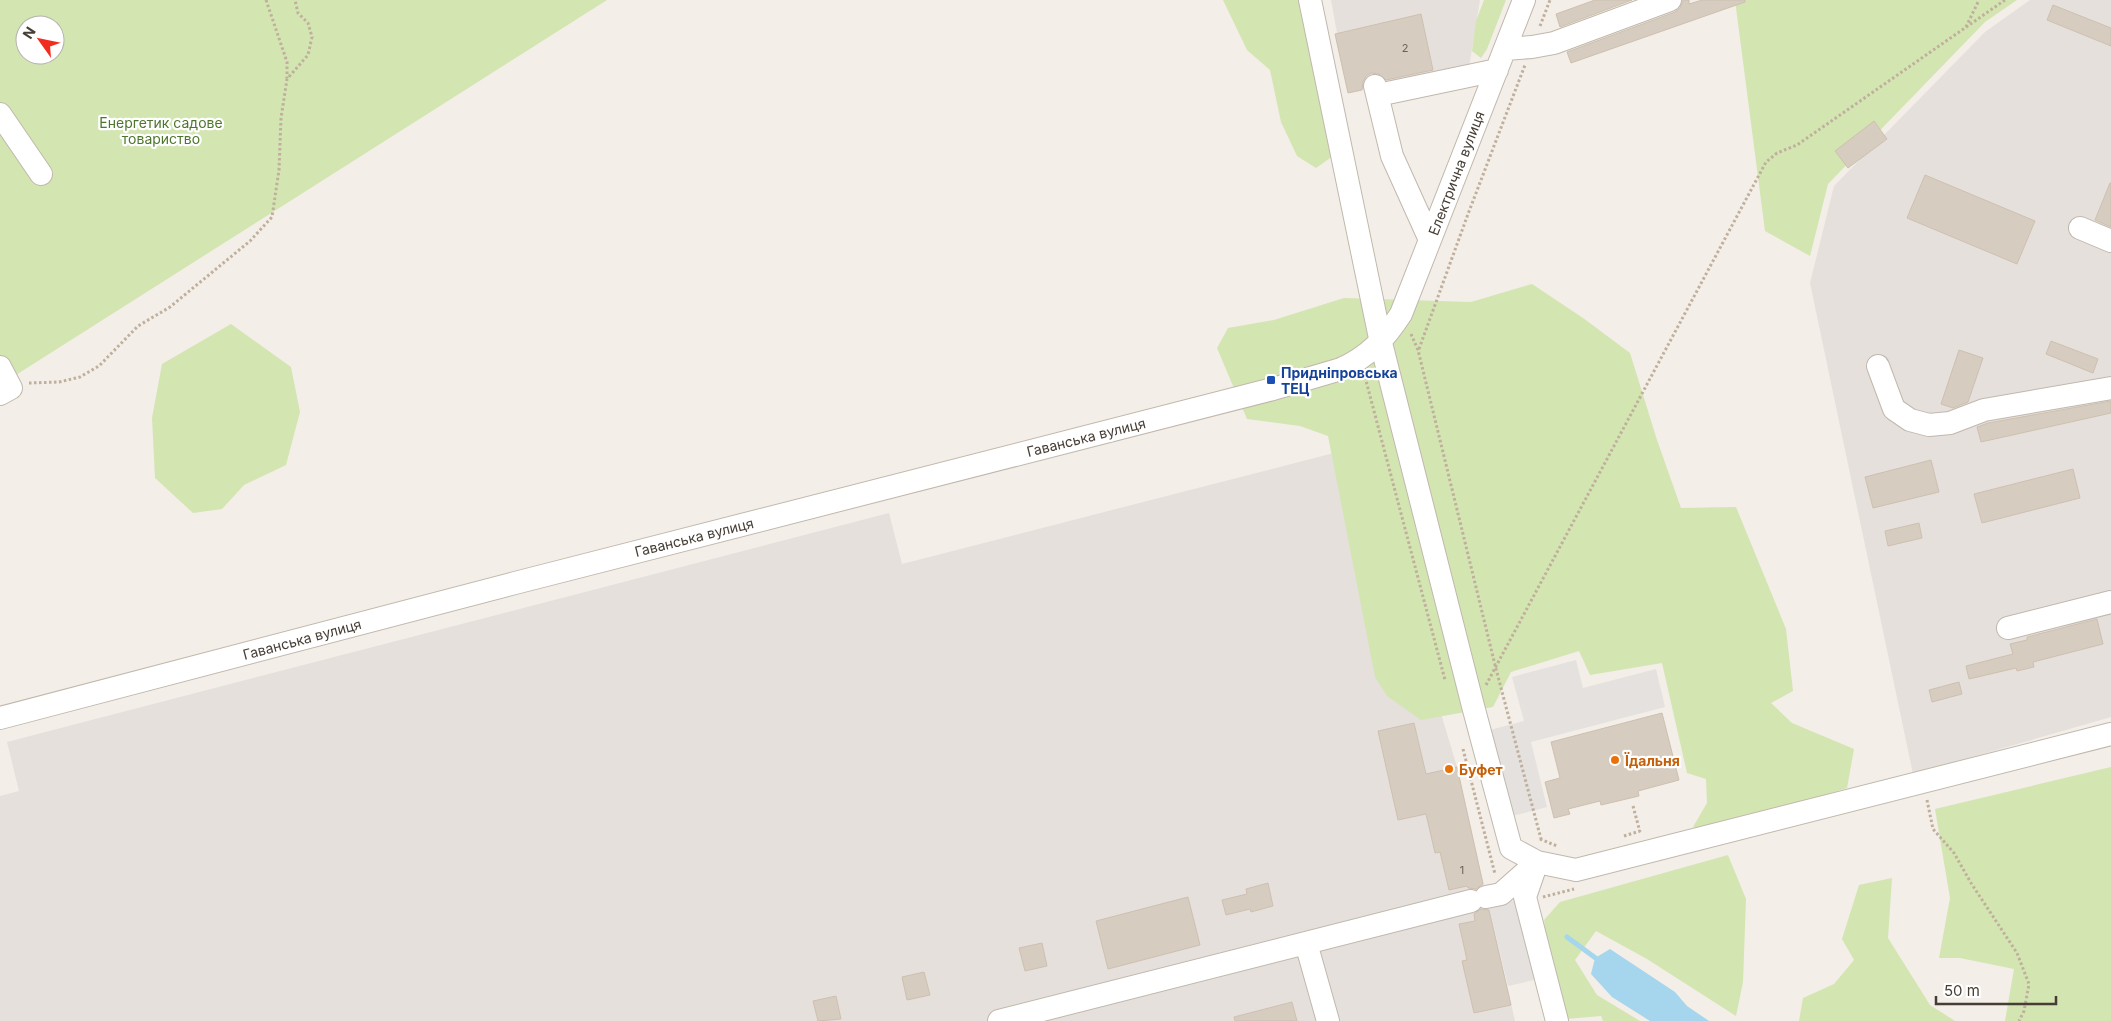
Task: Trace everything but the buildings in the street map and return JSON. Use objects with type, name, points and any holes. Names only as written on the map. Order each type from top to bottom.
[{"type":"street","points":[[1310,0],[1381,343],[1511,848],[1537,862],[1576,870],[2111,734]]},
{"type":"street","name":"Електрична вулиця","points":[[1381,343],[1401,314],[1524,0]]},
{"type":"street","points":[[1504,48],[1532,47],[1554,43],[1670,0]]},
{"type":"street","points":[[1430,240],[1392,156],[1377,91],[1497,70]]},
{"type":"street","points":[[0,114],[41,174]]},
{"type":"street","points":[[2080,228],[2111,241]]},
{"type":"street","name":"Гаванська вулиця","points":[[0,718],[514,583],[1273,389],[1340,369],[1360,359],[1381,343]]},
{"type":"street","points":[[1878,366],[1894,409],[1910,420],[1929,425],[1950,423],[1984,410],[2111,388]]},
{"type":"street","points":[[0,367],[6,391]]},
{"type":"street","points":[[2008,628],[2111,602]]},
{"type":"street","points":[[999,1021],[1486,898],[1537,862]]},
{"type":"street","points":[[1537,862],[1525,897],[1557,1021]]},
{"type":"street","points":[[1306,943],[1328,1021]]},
{"type":"path","points":[[6,391],[31,382],[59,382],[80,377],[99,366],[138,326],[170,307],[250,241],[272,217],[279,170],[280,118],[287,80],[287,62],[266,0]]},
{"type":"path","points":[[287,80],[308,55],[312,37],[308,23],[298,13],[295,0]]},
{"type":"path","points":[[1418,350],[1550,0]]},
{"type":"path","points":[[1966,27],[1979,0]]},
{"type":"path","points":[[1473,706],[1496,669],[1639,397],[1766,162],[1777,153],[1797,146],[2005,0]]},
{"type":"path","points":[[1401,314],[1418,350],[1496,669],[1541,839]]},
{"type":"path","points":[[1360,359],[1446,684]]},
{"type":"path","points":[[1461,741],[1486,898]]},
{"type":"path","points":[[1924,782],[1933,829],[1954,853],[2017,954],[2029,984],[2024,1011],[2019,1021]]},
{"type":"path","points":[[1633,806],[1647,853]]},
{"type":"path","points":[[1622,837],[1640,831]]},
{"type":"path","points":[[1511,848],[1541,839],[1563,848]]},
{"type":"shaded area","points":[[1331,0],[1480,0],[1469,67],[1348,93]]},
{"type":"shaded area","points":[[2030,0],[2111,0],[2111,717],[1913,774],[1810,283],[1834,186],[1985,32]]},
{"type":"shaded area","points":[[1361,446],[1457,767],[1515,1021],[0,1021],[0,796],[19,791],[7,742],[889,513],[902,564]]},
{"type":"shaded area","points":[[1576,660],[1583,688],[1656,669],[1665,707],[1531,742],[1547,807],[1512,816],[1490,730],[1524,721],[1512,677]]},
{"type":"shaded area","points":[[1524,898],[1543,978],[1508,986],[1489,907]]},
{"type":"green space","name":"Енергетик садове товариство","points":[[0,0],[607,0],[8,380],[0,392]]},
{"type":"green space","points":[[1223,0],[1304,0],[1333,156],[1316,168],[1297,156],[1281,122],[1270,70],[1247,50]]},
{"type":"green space","points":[[1484,0],[1506,0],[1487,49],[1481,58],[1472,51],[1476,21]]},
{"type":"green space","points":[[1735,0],[2017,0],[1985,22],[1828,184],[1810,256],[1765,231]]},
{"type":"green space","points":[[1532,284],[1583,318],[1630,353],[1657,440],[1681,508],[1736,507],[1786,629],[1793,691],[1771,703],[1792,723],[1854,749],[1847,788],[1735,823],[1713,835],[1693,827],[1707,803],[1706,779],[1687,773],[1662,663],[1590,675],[1579,651],[1511,672],[1493,707],[1421,720],[1387,696],[1375,677],[1328,436],[1300,426],[1247,419],[1217,348],[1228,328],[1274,320],[1344,298],[1471,302]]},
{"type":"green space","points":[[231,324],[291,367],[300,412],[286,465],[244,485],[222,509],[193,513],[155,478],[152,418],[162,364]]},
{"type":"green space","points":[[2111,767],[2111,1021],[2005,1021],[2014,969],[1960,958],[1939,958],[1950,898],[1935,809]]},
{"type":"green space","points":[[1728,855],[1746,899],[1743,982],[1736,1016],[1647,959],[1596,931],[1575,960],[1597,995],[1640,1021],[1603,1021],[1601,1016],[1566,1019],[1552,978],[1544,920],[1560,902]]},
{"type":"green space","points":[[1892,878],[1888,938],[1930,1005],[1955,1021],[1799,1021],[1803,998],[1834,984],[1854,960],[1842,939],[1859,885]]},
{"type":"water","points":[[1610,949],[1675,992],[1687,1006],[1709,1021],[1650,1021],[1612,997],[1591,974],[1595,958]]},
{"type":"waterway","points":[[1567,937],[1601,962]]},
{"type":"place","name":"Придніпровська ТЕЦ","points":[[1271,380]]},
{"type":"place","name":"Їдальня","points":[[1615,760]]},
{"type":"place","name":"Буфет","points":[[1449,769]]}]
